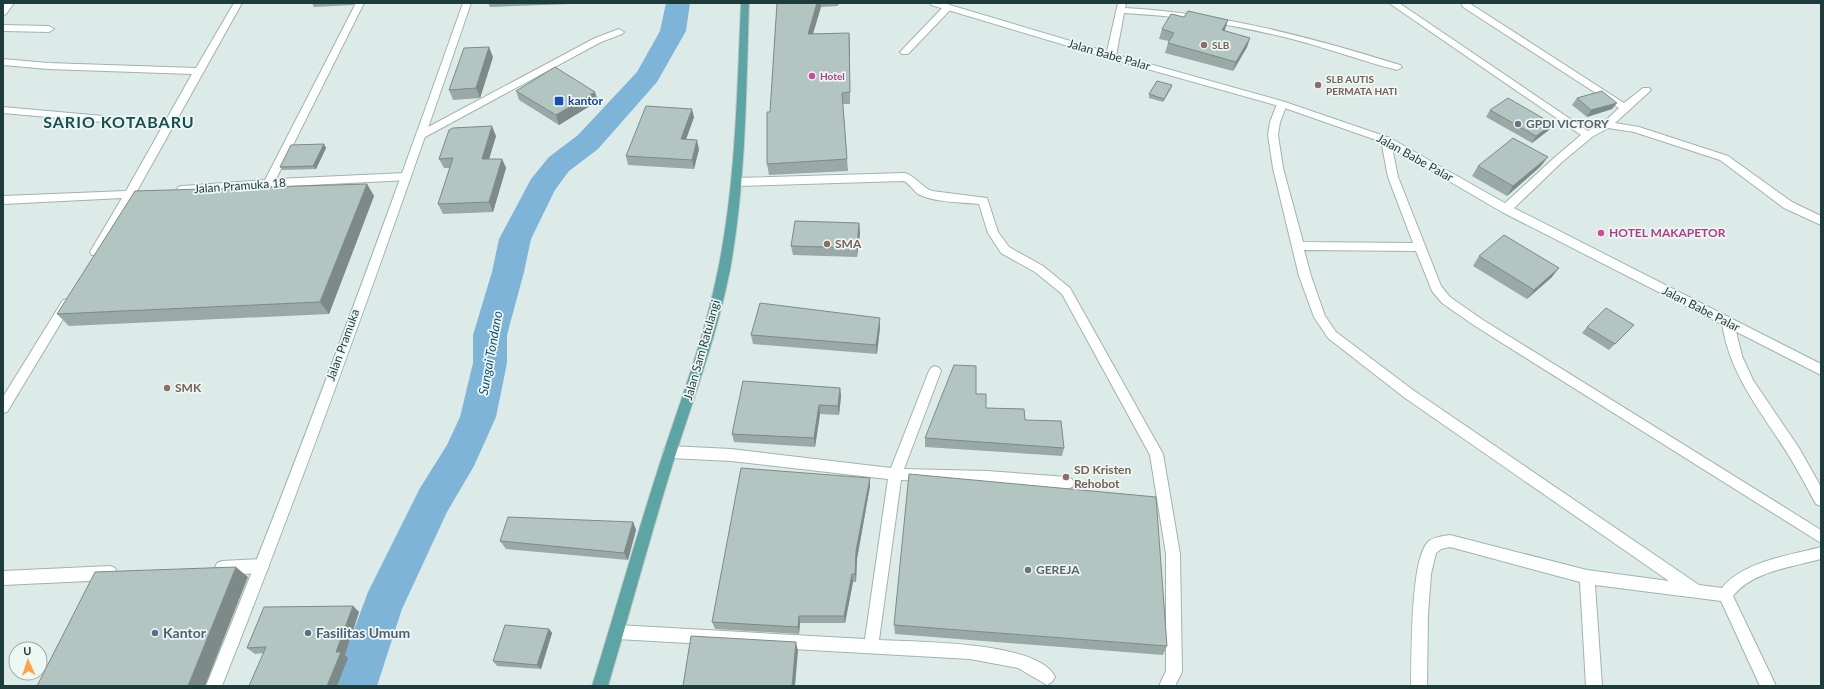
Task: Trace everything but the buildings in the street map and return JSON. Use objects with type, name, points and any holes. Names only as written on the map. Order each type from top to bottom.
[{"type":"main road","name":"Jalan Sam Ratulangi","points":[[600,686],[670,452],[691,391],[724,271],[732,223],[736,182],[745,3]]},
{"type":"street","points":[[3,12],[10,3]]},
{"type":"street","points":[[91,261],[130,195],[197,71],[238,3]]},
{"type":"street","points":[[269,183],[360,3]]},
{"type":"street","name":"Jalan Pramuka","points":[[214,686],[262,566],[404,177],[421,135],[467,3]]},
{"type":"street","name":"Jalan Babe Palar","points":[[934,3],[1111,56],[1282,104],[1386,140],[1506,209],[1821,370]]},
{"type":"street","points":[[1393,3],[1588,135]]},
{"type":"street","points":[[1466,5],[1625,108]]},
{"type":"street","points":[[1111,56],[1121,7],[1207,17],[1278,34],[1397,67]]},
{"type":"street","points":[[905,52],[948,8]]},
{"type":"street","points":[[3,28],[49,29]]},
{"type":"street","points":[[421,135],[598,40],[619,32]]},
{"type":"street","points":[[3,62],[48,66],[197,71]]},
{"type":"street","points":[[1506,209],[1558,160],[1588,135],[1606,125],[1646,90]]},
{"type":"street","points":[[1282,104],[1275,122],[1273,135],[1278,168],[1290,208],[1301,262],[1320,316],[1332,335],[1409,394],[1697,592]]},
{"type":"street","points":[[4,112],[103,119]]},
{"type":"street","points":[[1606,125],[1635,129],[1724,158],[1788,205],[1821,221]]},
{"type":"street","points":[[1386,140],[1393,177],[1420,247],[1440,293],[1478,323],[1821,537]]},
{"type":"street","name":"Jalan Pramuka 18","points":[[169,191],[269,183],[404,177]]},
{"type":"street","points":[[736,182],[905,177],[911,180],[918,189],[934,195],[983,201],[992,233],[1005,250],[1039,269],[1066,291],[1156,454],[1172,554],[1174,672],[1168,686]]},
{"type":"street","points":[[3,200],[130,195],[146,193]]},
{"type":"street","points":[[1298,246],[1420,247]]},
{"type":"street","points":[[4,404],[71,295]]},
{"type":"street","points":[[1728,323],[1736,358],[1743,374],[1765,411],[1801,464],[1821,500]]},
{"type":"street","points":[[871,646],[895,474],[935,371]]},
{"type":"street","points":[[670,452],[731,455],[895,474],[987,477],[1067,483]]},
{"type":"street","points":[[1419,686],[1423,590],[1426,558],[1431,547],[1439,542],[1450,541],[1587,577],[1725,595]]},
{"type":"street","points":[[1725,595],[1729,588],[1739,580],[1758,572],[1821,553]]},
{"type":"street","points":[[207,569],[262,566]]},
{"type":"street","points":[[3,578],[121,573]]},
{"type":"street","points":[[1587,577],[1594,686]]},
{"type":"street","points":[[1725,595],[1768,686]]},
{"type":"street","points":[[616,632],[970,652],[1010,658],[1031,665],[1047,677]]},
{"type":"waterway","name":"Sungai Tondano","points":[[355,686],[382,606],[433,500],[461,455],[478,417],[490,363],[490,335],[508,272],[515,239],[542,186],[559,164],[588,142],[648,76],[673,31],[678,3]]},
{"type":"place","name":"SLB","points":[[1204,45]]},
{"type":"place","name":"Hotel","points":[[812,76]]},
{"type":"place","name":"SLB AUTIS PERMATA HATI","points":[[1318,85]]},
{"type":"place","name":"kantor","points":[[559,101]]},
{"type":"place","name":"GPDI VICTORY","points":[[1518,124]]},
{"type":"place","name":"HOTEL MAKAPETOR","points":[[1601,233]]},
{"type":"place","name":"SMA","points":[[827,244]]},
{"type":"place","name":"SMK","points":[[167,388]]},
{"type":"place","name":"SD Kristen Rehobot","points":[[1066,477]]},
{"type":"place","name":"GEREJA","points":[[1028,570]]},
{"type":"place","name":"Kantor","points":[[155,633]]},
{"type":"place","name":"Fasilitas Umum","points":[[308,633]]},
{"type":"district","name":"SARIO KOTABARU","points":[[119,122]]}]
